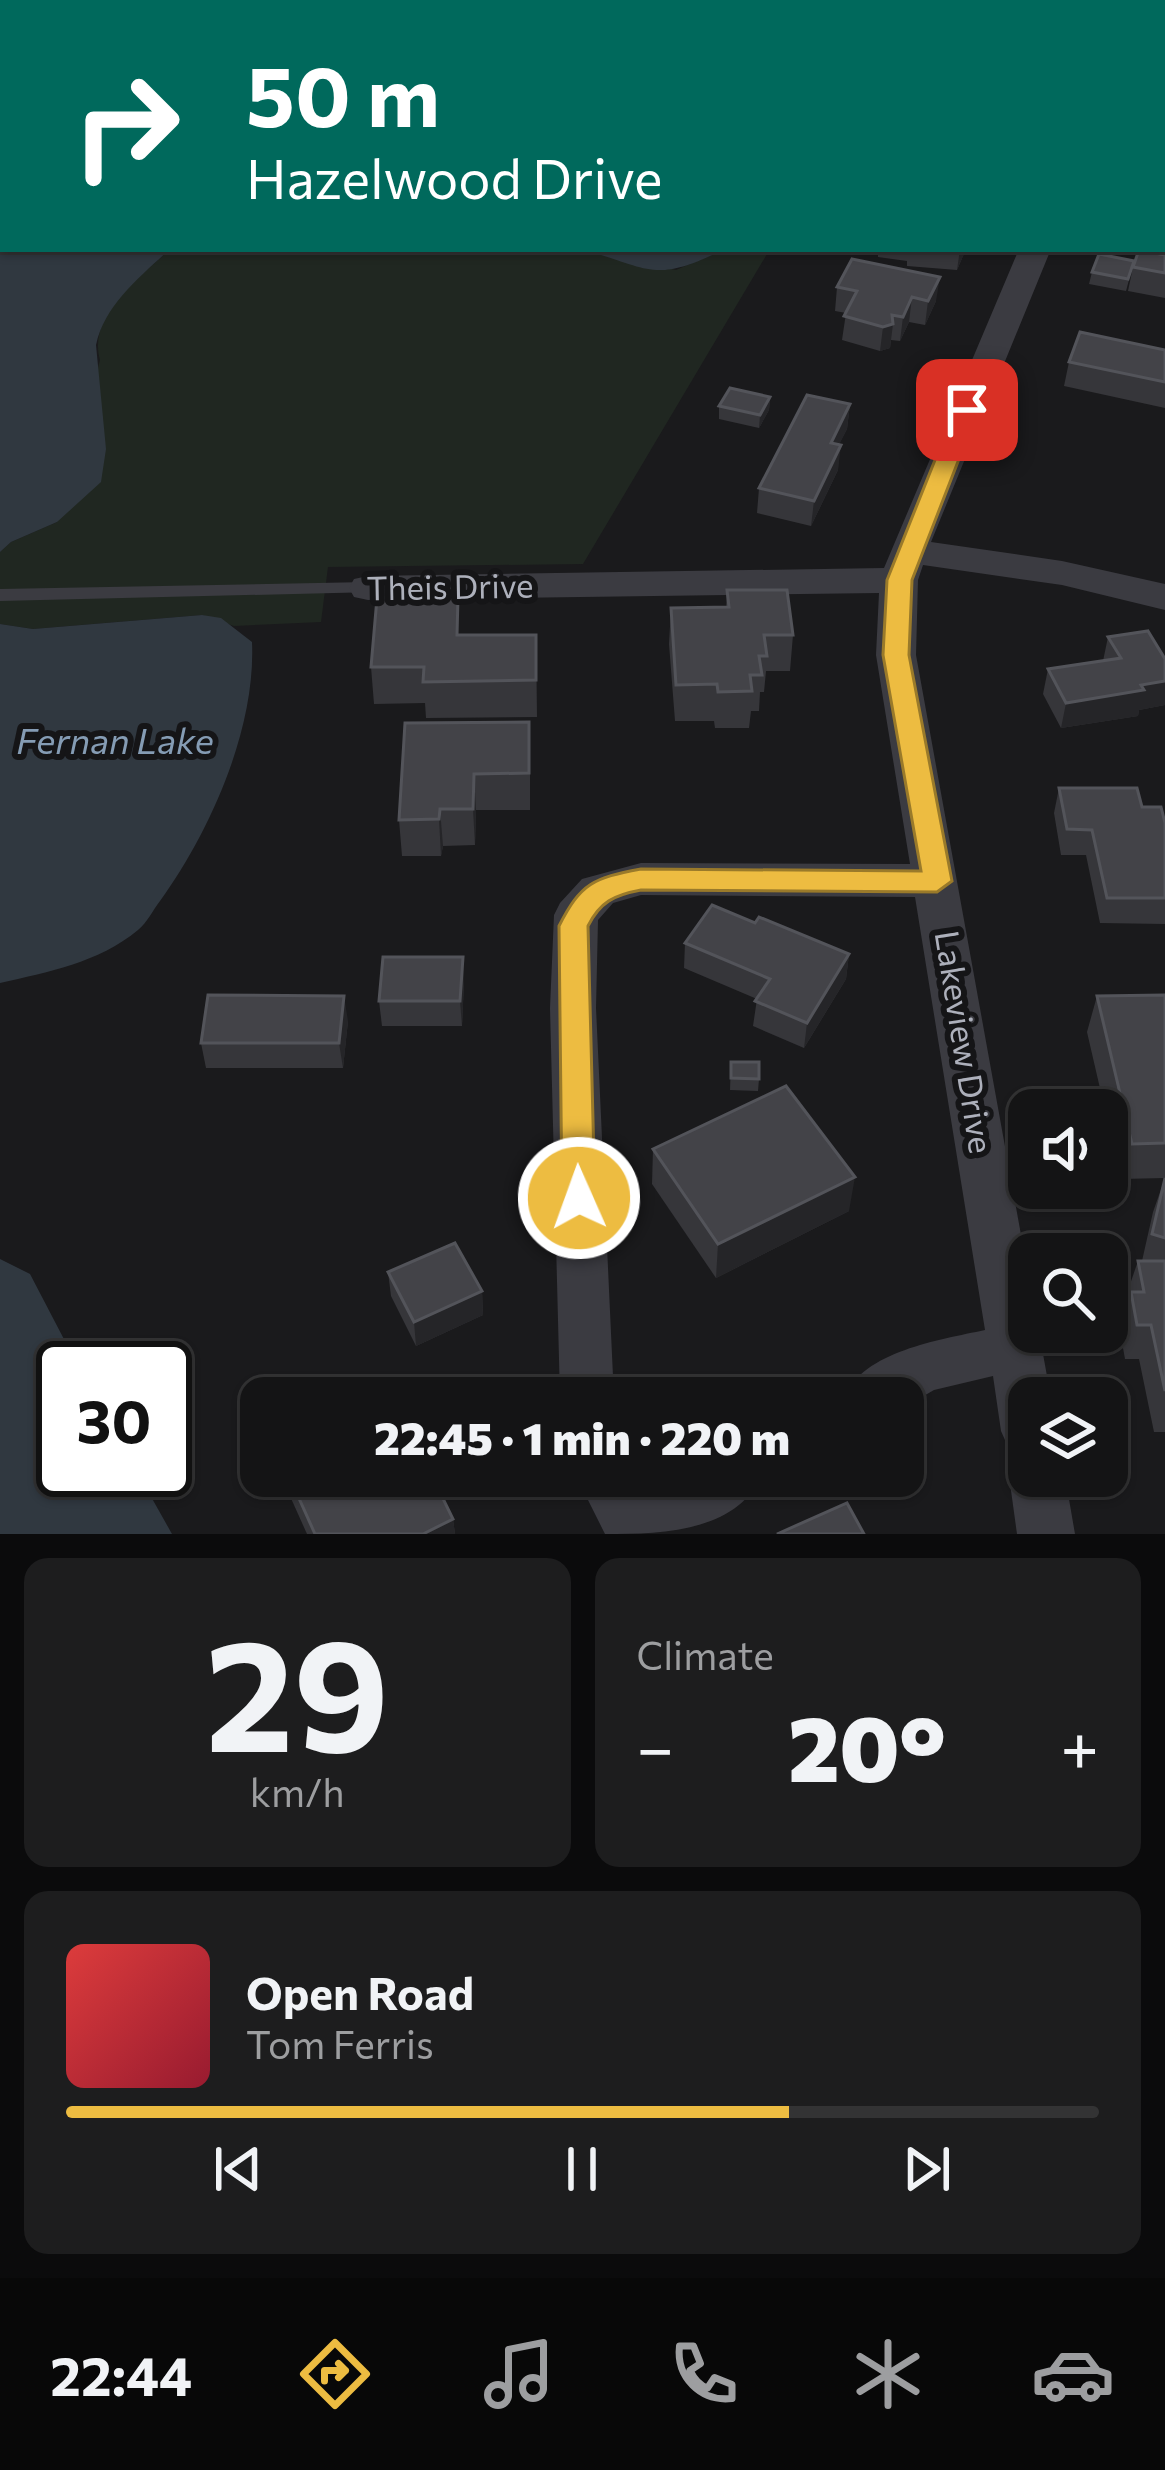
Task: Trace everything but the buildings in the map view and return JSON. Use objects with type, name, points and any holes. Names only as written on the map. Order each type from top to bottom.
[{"type":"street","name":"Lakeview Drive","points":[[1008,1305],[896,655],[904,565],[1034,252]]},
{"type":"street","name":"Theis Drive","points":[[368,588],[904,565],[1062,573],[1165,597]]},
{"type":"street","points":[[585,1377],[573,1008],[576,915],[598,891],[641,879],[937,881]]},
{"type":"street","points":[[907,1377],[923,1368],[1008,1349]]},
{"type":"street","points":[[615,1497],[628,1521],[695,1497]]},
{"type":"street","points":[[1040,1497],[1046,1534]]},
{"type":"lane","name":"Theis Drive","points":[[0,596],[368,588]]},
{"type":"shaded area","points":[[167,252],[595,252],[676,270],[718,252],[768,252],[583,564],[328,567],[321,622],[234,626],[202,615],[33,629],[0,624],[0,552],[11,542],[57,522],[100,360],[101,327],[131,285]]},
{"type":"water","points":[[0,252],[167,252],[115,304],[96,345],[106,449],[101,482],[57,522],[11,542],[0,552]]},
{"type":"water","points":[[590,252],[718,252],[666,270]]},
{"type":"water","name":"Fernan Lake","points":[[202,615],[221,618],[252,642],[238,744],[196,844],[147,920],[123,941],[72,965],[0,983],[0,624],[33,629]]},
{"type":"water","points":[[0,1259],[30,1274],[65,1341],[36,1341],[36,1497],[151,1497],[172,1534],[0,1534]]},
{"type":"route","points":[[579,1198],[573,926],[588,898],[612,885],[641,879],[937,881],[896,655],[899,580],[967,410]]}]
